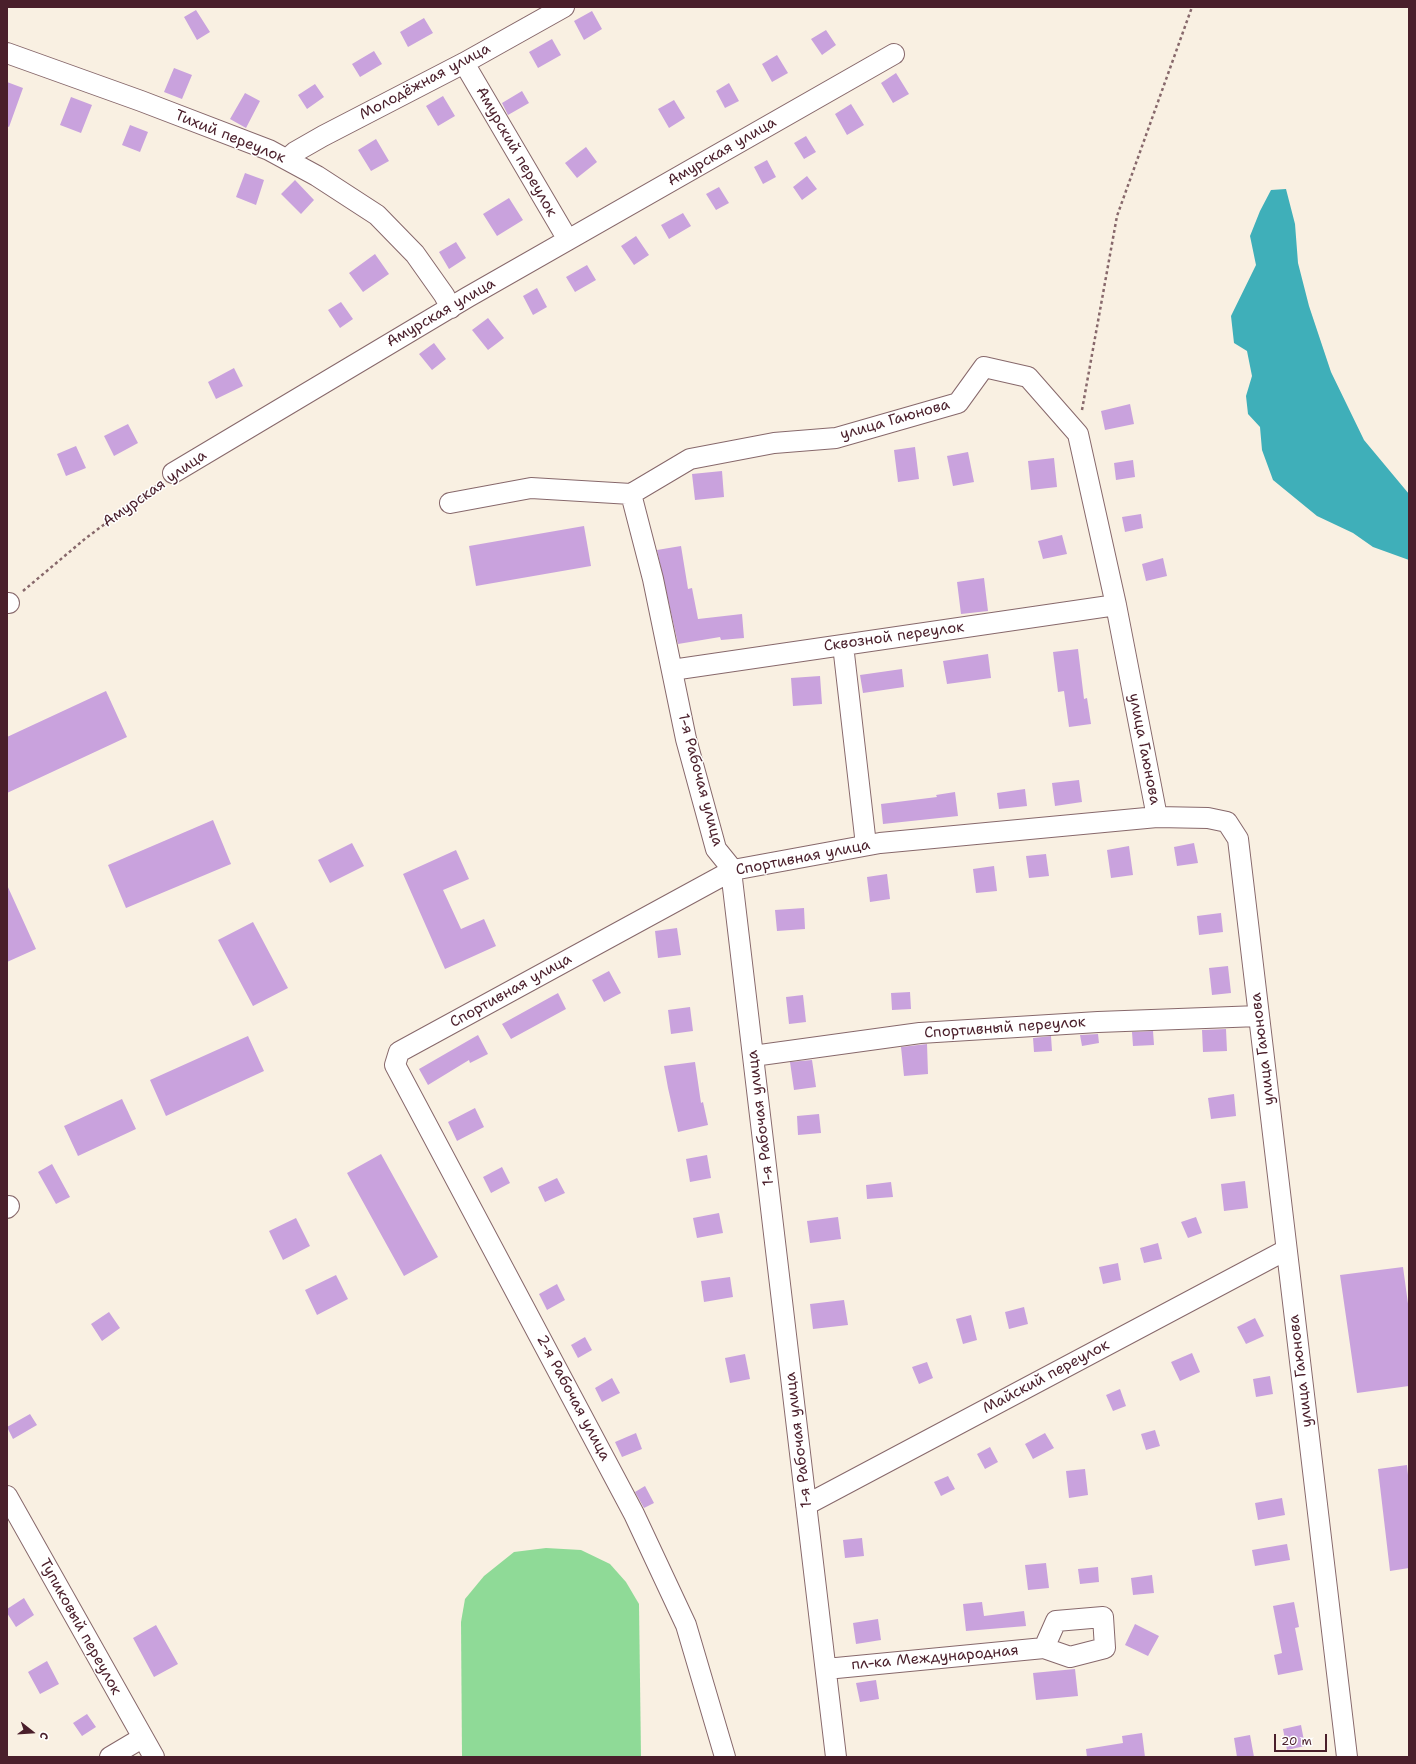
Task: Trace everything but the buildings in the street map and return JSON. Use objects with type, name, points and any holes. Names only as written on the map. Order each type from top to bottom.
[{"type":"street","name":"Молодёжная улица","points":[[287,160],[295,152],[323,136],[464,63],[564,7]]},
{"type":"street","name":"Тихий переулок","points":[[7,53],[141,101],[269,150],[317,176],[377,216],[415,254],[444,295],[451,308]]},
{"type":"street","name":"Амурская улица","points":[[173,473],[468,297],[894,54]]},
{"type":"street","name":"Амурский переулок","points":[[464,63],[568,240]]},
{"type":"street","name":"улица Гаюнова","points":[[631,494],[690,459],[774,442],[836,438],[958,403],[984,367],[1028,377],[1078,434],[1116,605],[1157,817],[1208,818],[1227,822],[1238,839],[1347,1757]]},
{"type":"street","points":[[450,504],[531,488],[631,494]]},
{"type":"street","name":"1-я Рабочая улица","points":[[631,494],[653,579],[686,739],[716,849],[734,870],[732,879],[836,1757]]},
{"type":"street","name":"Сквозной переулок","points":[[672,670],[1116,605]]},
{"type":"street","points":[[843,645],[866,845]]},
{"type":"street","name":"Спортивная улица","points":[[399,1052],[734,870],[866,845],[1157,817]]},
{"type":"street","name":"Спортивный переулок","points":[[753,1056],[920,1033],[1098,1022],[1259,1016]]},
{"type":"street","name":"2-я Рабочая улица","points":[[399,1052],[395,1065],[634,1514],[686,1625],[724,1757]]},
{"type":"street","name":"Майский переулок","points":[[806,1505],[1286,1250]]},
{"type":"street","name":"Тупиковый переулок","points":[[7,1496],[154,1757]]},
{"type":"street","name":"пл-ка Международная","points":[[826,1669],[1044,1648]]},
{"type":"street","points":[[110,1757],[142,1738]]},
{"type":"path","points":[[1078,434],[1118,216],[1192,7]]},
{"type":"path","name":"Амурская улица","points":[[8,603],[86,538],[173,473]]},
{"type":"green space","points":[[546,1548],[581,1550],[610,1564],[626,1582],[639,1604],[641,1757],[462,1757],[461,1622],[465,1599],[484,1576],[514,1552]]},
{"type":"water","points":[[1286,189],[1295,224],[1298,263],[1309,306],[1331,372],[1364,440],[1409,494],[1409,560],[1373,547],[1353,533],[1317,516],[1273,480],[1262,450],[1260,427],[1248,414],[1246,396],[1252,376],[1247,351],[1234,343],[1231,316],[1256,265],[1250,236],[1260,211],[1271,190]]}]
